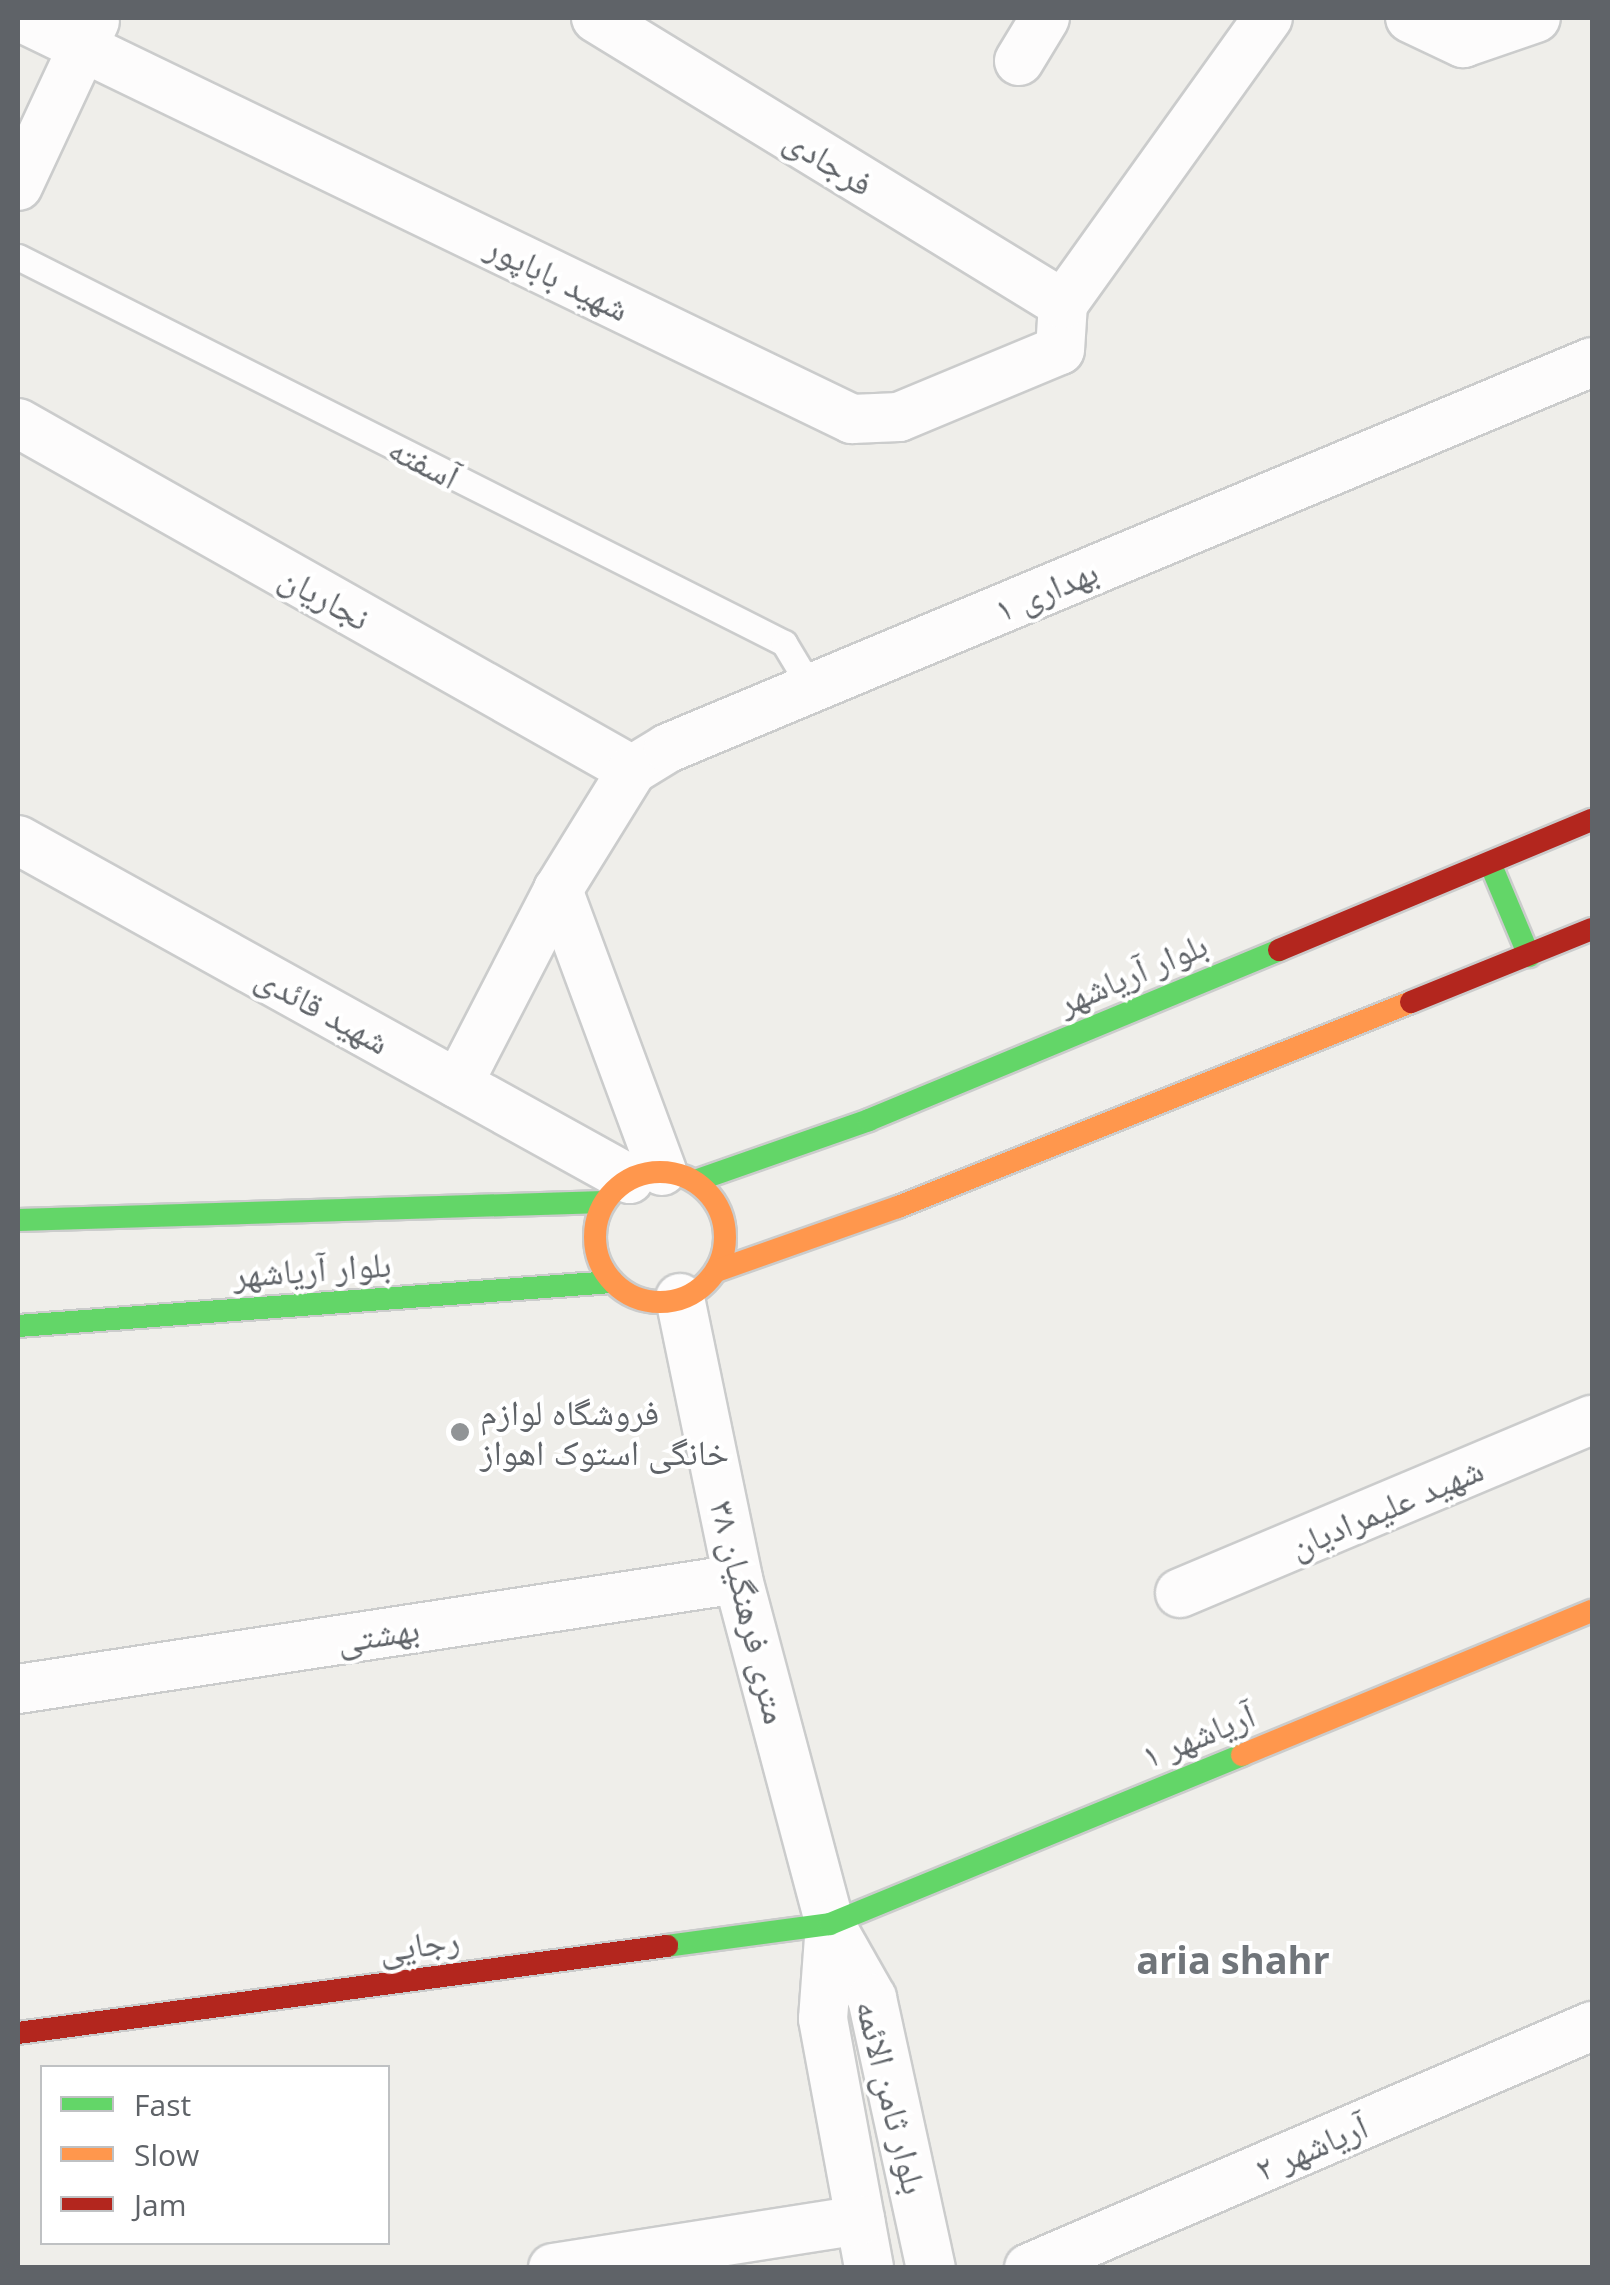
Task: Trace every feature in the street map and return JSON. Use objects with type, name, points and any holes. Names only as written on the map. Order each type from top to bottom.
[{"type":"street","name":"شهید باباپور","points":[[22,18],[90,32],[852,419],[899,417],[1060,350],[1063,304]]},
{"type":"street","name":"فرجادی","points":[[596,18],[1063,304]]},
{"type":"street","points":[[1019,61],[1045,18]]},
{"type":"street","points":[[1063,304],[1268,18]]},
{"type":"street","points":[[1410,18],[1463,42],[1536,18]]},
{"type":"street","points":[[18,186],[90,32]]},
{"type":"street","name":"بهداری ۱","points":[[632,770],[811,688],[1592,362]]},
{"type":"street","name":"نجاریان","points":[[18,423],[632,770]]},
{"type":"street","points":[[458,1084],[558,890],[632,770]]},
{"type":"street","name":"بلوار آریاشهر","points":[[18,1220],[647,1183],[869,1120],[1592,820]]},
{"type":"street","name":"شهید قائدی","points":[[18,840],[458,1084],[647,1183]]},
{"type":"street","points":[[1490,863],[1529,956]]},
{"type":"street","points":[[558,890],[647,1183]]},
{"type":"street","points":[[647,1183],[594,1229],[612,1282],[637,1298],[698,1284],[1592,929]]},
{"type":"street","points":[[647,1183],[718,1206],[726,1239],[698,1284]]},
{"type":"street","name":"بلوار آریاشهر","points":[[18,1326],[612,1282]]},
{"type":"street","name":"۳۸ متری فرهنگیان","points":[[698,1284],[738,1578],[830,1924]]},
{"type":"street","name":"شهید علیمرادیان","points":[[1180,1593],[1592,1420]]},
{"type":"street","name":"بهشتی","points":[[18,1689],[738,1578]]},
{"type":"street","name":"آریاشهر ۱","points":[[830,1924],[1592,1611]]},
{"type":"street","name":"رجایی","points":[[18,2033],[830,1924]]},
{"type":"street","name":"بلوار ثامن الائمه","points":[[830,1924],[823,2019],[870,2268]]},
{"type":"street","name":"بلوار ثامن الائمه","points":[[830,1924],[872,1998],[931,2268]]},
{"type":"street","name":"آریاشهر ۲","points":[[1029,2268],[1592,2026]]},
{"type":"street","points":[[553,2268],[860,2220]]},
{"type":"lane","name":"آسفته","points":[[18,257],[784,643],[811,688]]},
{"type":"traffic: fast","points":[[1490,863],[1529,956]]},
{"type":"traffic: fast","points":[[695,1181],[869,1120],[1279,950]]},
{"type":"traffic: fast","points":[[18,1220],[604,1202]]},
{"type":"traffic: fast","points":[[18,1326],[612,1282]]},
{"type":"traffic: fast","points":[[667,1946],[830,1924],[1242,1755]]},
{"type":"traffic: slow","points":[[716,1271],[898,1207],[1411,1002]]},
{"type":"traffic: slow","points":[[660,1172],[685,1177],[706,1191],[720,1212],[725,1237],[720,1262],[706,1283],[685,1297],[660,1302],[635,1297],[614,1283],[600,1262],[595,1237],[600,1212],[614,1191],[635,1177],[660,1172]]},
{"type":"traffic: slow","points":[[1242,1755],[1592,1611]]},
{"type":"traffic: jam","points":[[1279,950],[1592,820]]},
{"type":"traffic: jam","points":[[1411,1002],[1592,929]]},
{"type":"traffic: jam","points":[[18,2033],[667,1946]]},
{"type":"place","name":"فروشگاه لوازم خانگی استوک اهواز","points":[[460,1432]]},
{"type":"district","name":"aria shahr","points":[[1233,1960]]}]
